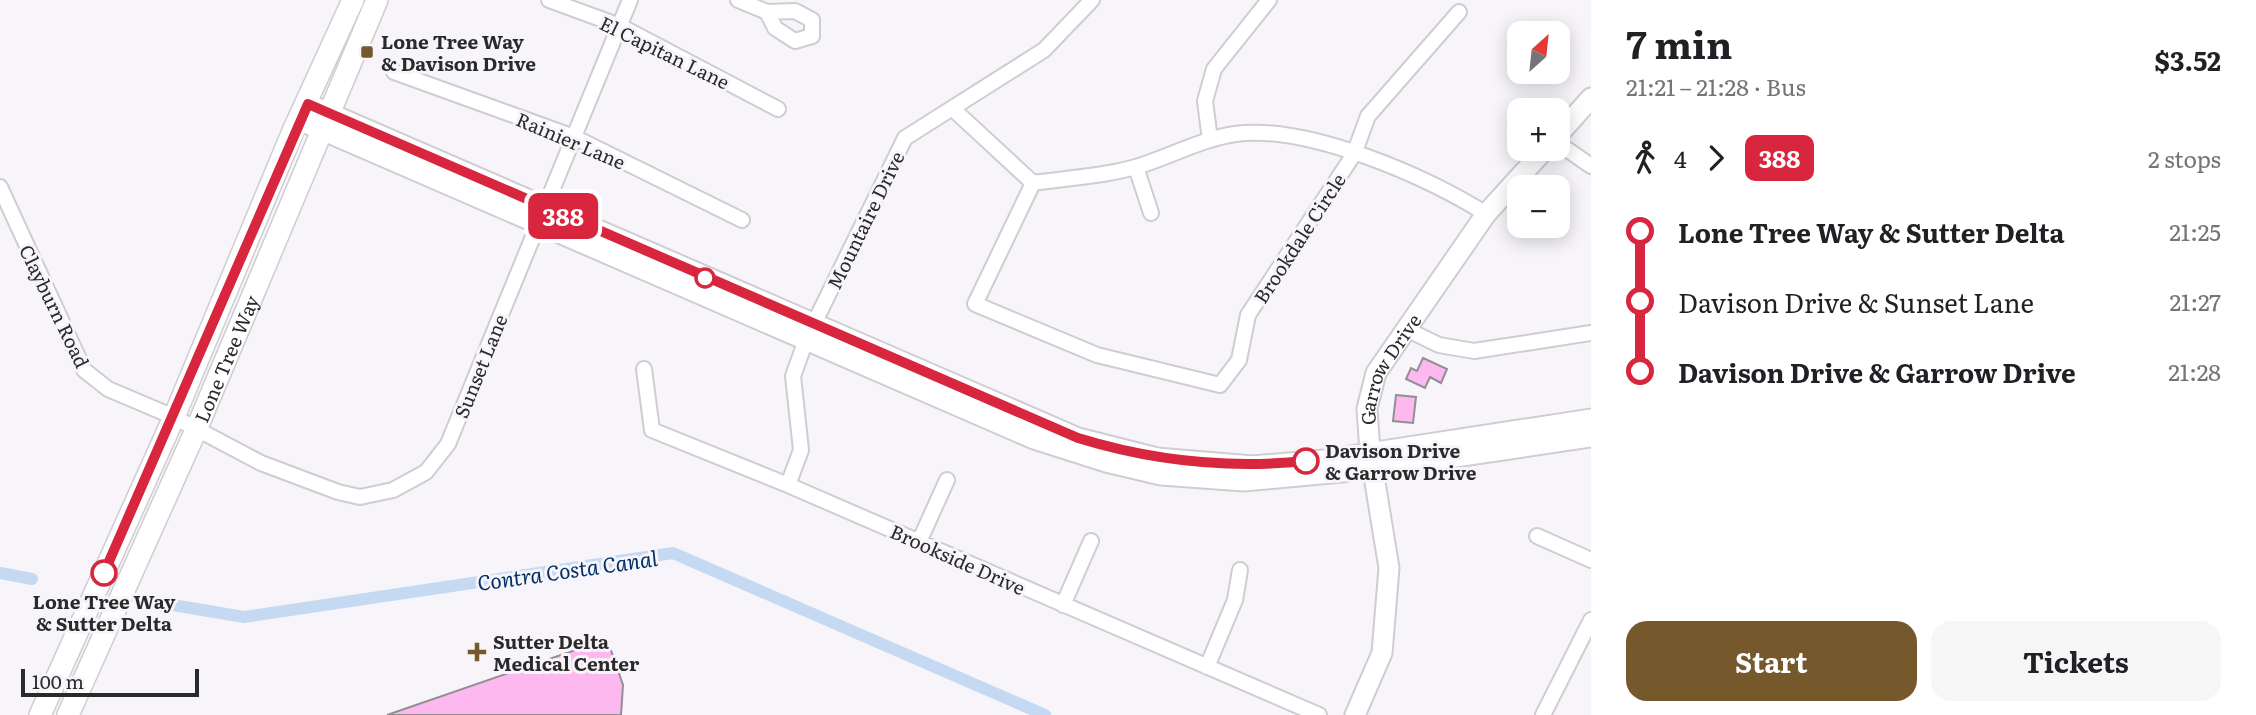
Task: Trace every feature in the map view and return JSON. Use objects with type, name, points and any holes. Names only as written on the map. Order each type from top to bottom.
[{"type":"main road","name":"Lone Tree Way","points":[[40,715],[174,417],[353,0]]},
{"type":"main road","name":"Lone Tree Way","points":[[68,715],[196,430],[377,0]]},
{"type":"main road","points":[[1570,122],[1591,98]]},
{"type":"main road","points":[[303,112],[809,333],[1078,438],[1108,447],[1157,458],[1252,466],[1372,460],[1591,437]]},
{"type":"main road","name":"Garrow Drive","points":[[1355,715],[1382,653],[1389,568],[1367,409],[1376,373],[1486,214],[1534,161]]},
{"type":"main road","points":[[236,271],[244,281],[245,288],[237,307],[236,317],[241,323]]},
{"type":"main road","points":[[1372,460],[1591,419]]},
{"type":"street","name":"El Capitan Lane","points":[[549,0],[620,26],[778,109]]},
{"type":"street","name":"Sunset Lane","points":[[174,417],[261,463],[338,492],[360,497],[393,490],[426,472],[448,444],[630,0]]},
{"type":"street","points":[[738,0],[767,12]]},
{"type":"street","name":"Mountaire Drive","points":[[788,485],[801,450],[793,376],[809,333],[905,138],[1044,50],[1092,0]]},
{"type":"street","points":[[1210,140],[1205,101],[1214,69],[1269,0]]},
{"type":"street","points":[[1354,154],[1368,116],[1459,12]]},
{"type":"street","name":"Rainier Lane","points":[[394,72],[574,137],[742,220]]},
{"type":"street","points":[[953,109],[1033,183],[1136,167],[1210,140],[1237,134],[1304,137],[1449,190],[1486,214]]},
{"type":"street","points":[[1570,152],[1591,166]]},
{"type":"street","name":"Brookdale Circle","points":[[1033,183],[975,304],[1097,355],[1220,385],[1239,360],[1248,315],[1354,154]]},
{"type":"street","points":[[1136,167],[1151,213]]},
{"type":"street","name":"Clayburn Road","points":[[0,187],[6,219],[85,370],[108,389],[174,417]]},
{"type":"street","points":[[1406,329],[1439,345],[1474,351],[1591,332]]},
{"type":"street","name":"Brookside Drive","points":[[644,369],[652,430],[788,485],[1319,715]]},
{"type":"street","points":[[919,542],[947,480]]},
{"type":"street","points":[[1537,536],[1591,560]]},
{"type":"street","points":[[1063,605],[1091,541]]},
{"type":"street","points":[[1207,667],[1235,600],[1240,570]]},
{"type":"street","points":[[1543,715],[1591,621]]},
{"type":"building","points":[[1423,358],[1447,369],[1441,383],[1430,377],[1425,388],[1406,379],[1411,368],[1417,371]]},
{"type":"building","points":[[1396,395],[1416,397],[1413,423],[1393,421]]},
{"type":"building","points":[[607,639],[623,685],[621,715],[387,715]]},
{"type":"waterway","name":"Contra Costa Canal","points":[[143,600],[244,617],[673,553],[1045,715]]},
{"type":"waterway","name":"Contra Costa Canal","points":[[0,573],[32,579]]},
{"type":"bus line","name":"388","points":[[104,573],[192,376],[293,131],[308,104],[795,318],[1078,438],[1157,458],[1252,466],[1306,461]]},
{"type":"place","name":"Lone Tree Way & Davison Drive","points":[[367,52]]},
{"type":"place","name":"Davison Drive & Garrow Drive","points":[[1306,461]]},
{"type":"place","name":"Lone Tree Way & Sutter Delta","points":[[104,573]]},
{"type":"place","name":"Sutter Delta Medical Center","points":[[477,652]]}]
